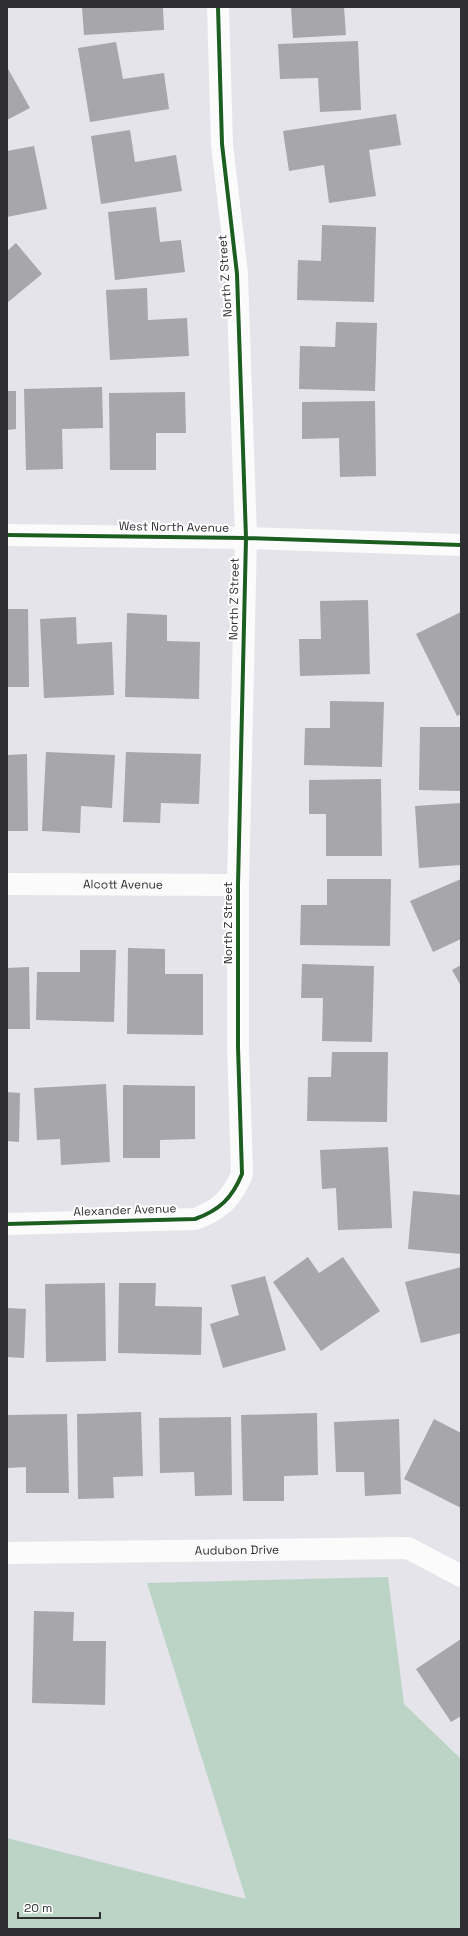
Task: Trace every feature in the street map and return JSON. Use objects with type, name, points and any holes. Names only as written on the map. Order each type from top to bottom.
[{"type":"street","name":"North Z Street","points":[[218,7],[222,144],[237,274],[246,538],[238,885],[238,1047],[242,1174],[235,1191]]},
{"type":"street","name":"West North Avenue","points":[[7,535],[246,538],[461,545]]},
{"type":"street","name":"Alcott Avenue","points":[[7,884],[238,885]]},
{"type":"street","name":"Alexander Avenue","points":[[7,1224],[195,1219],[213,1212],[235,1191]]},
{"type":"street","name":"Audubon Drive","points":[[7,1553],[408,1548],[461,1576]]},
{"type":"green space","points":[[388,1577],[404,1704],[461,1759],[461,1929],[7,1929],[7,1838],[246,1899],[147,1583]]},
{"type":"building","points":[[82,7],[163,7],[164,30],[84,35]]},
{"type":"building","points":[[291,7],[344,7],[346,35],[293,38]]},
{"type":"building","points":[[358,41],[361,110],[320,112],[318,78],[280,79],[278,44]]},
{"type":"building","points":[[116,42],[123,79],[164,73],[169,109],[90,122],[78,48]]},
{"type":"building","points":[[7,67],[30,108],[7,120]]},
{"type":"building","points":[[396,114],[401,145],[369,150],[376,196],[329,203],[324,165],[289,171],[283,131]]},
{"type":"building","points":[[130,130],[135,162],[176,155],[182,191],[101,204],[91,136]]},
{"type":"building","points":[[34,146],[47,209],[7,217],[7,151]]},
{"type":"building","points":[[156,207],[160,242],[181,240],[185,272],[115,280],[108,212]]},
{"type":"building","points":[[322,225],[376,227],[374,302],[297,300],[298,260],[321,261]]},
{"type":"building","points":[[16,243],[42,274],[7,303],[7,251]]},
{"type":"building","points":[[147,288],[148,320],[187,318],[189,356],[110,360],[106,290]]},
{"type":"building","points":[[336,322],[377,323],[375,391],[299,389],[300,346],[335,347]]},
{"type":"building","points":[[102,387],[103,428],[62,429],[63,469],[26,470],[24,389]]},
{"type":"building","points":[[7,391],[16,391],[16,429],[7,430]]},
{"type":"building","points":[[185,392],[186,433],[156,433],[156,470],[110,470],[109,393]]},
{"type":"building","points":[[375,401],[376,476],[340,477],[339,438],[302,439],[302,402]]},
{"type":"building","points":[[368,600],[370,674],[300,676],[299,639],[321,639],[320,601]]},
{"type":"building","points":[[7,609],[28,609],[29,687],[7,687]]},
{"type":"building","points":[[461,612],[461,714],[457,716],[416,634]]},
{"type":"building","points":[[127,613],[167,615],[167,641],[200,642],[199,699],[125,697]]},
{"type":"building","points":[[76,617],[77,644],[112,642],[114,695],[44,698],[40,619]]},
{"type":"building","points":[[330,701],[384,702],[382,767],[304,765],[305,728],[330,728]]},
{"type":"building","points":[[420,727],[461,727],[461,791],[419,790]]},
{"type":"building","points":[[46,752],[115,755],[112,808],[81,806],[80,833],[42,831]]},
{"type":"building","points":[[126,752],[201,754],[199,804],[161,803],[160,823],[123,822]]},
{"type":"building","points":[[27,754],[28,831],[7,831],[7,755]]},
{"type":"building","points":[[381,779],[382,856],[326,856],[326,814],[309,814],[309,780]]},
{"type":"building","points":[[461,803],[461,865],[419,868],[415,806]]},
{"type":"building","points":[[327,879],[391,879],[390,946],[300,945],[301,905],[327,905]]},
{"type":"building","points":[[461,879],[461,939],[433,952],[410,901]]},
{"type":"building","points":[[128,948],[165,949],[165,974],[203,974],[203,1035],[127,1034]]},
{"type":"building","points":[[80,950],[116,950],[114,1022],[36,1020],[37,972],[80,972]]},
{"type":"building","points":[[302,964],[374,966],[372,1042],[322,1041],[323,998],[301,998]]},
{"type":"building","points":[[461,965],[461,986],[452,970]]},
{"type":"building","points":[[29,967],[30,1029],[7,1029],[7,968]]},
{"type":"building","points":[[332,1052],[388,1052],[387,1122],[307,1121],[308,1077],[331,1077]]},
{"type":"building","points":[[106,1084],[110,1162],[61,1165],[60,1139],[37,1140],[34,1088]]},
{"type":"building","points":[[123,1085],[195,1086],[195,1139],[160,1140],[160,1158],[123,1158]]},
{"type":"building","points":[[7,1092],[20,1093],[19,1142],[7,1141]]},
{"type":"building","points":[[388,1147],[392,1228],[338,1230],[336,1188],[322,1189],[320,1150]]},
{"type":"building","points":[[413,1191],[461,1195],[461,1254],[408,1249]]},
{"type":"building","points":[[308,1257],[319,1273],[343,1257],[380,1311],[321,1351],[273,1282]]},
{"type":"building","points":[[461,1267],[461,1333],[421,1343],[405,1282]]},
{"type":"building","points":[[265,1276],[286,1350],[223,1368],[210,1324],[239,1315],[231,1285]]},
{"type":"building","points":[[105,1283],[106,1361],[46,1362],[45,1284]]},
{"type":"building","points":[[119,1283],[156,1283],[155,1306],[202,1307],[201,1355],[118,1353]]},
{"type":"building","points":[[7,1308],[26,1309],[24,1358],[7,1357]]},
{"type":"building","points":[[141,1412],[143,1476],[113,1477],[114,1498],[78,1499],[77,1414]]},
{"type":"building","points":[[317,1413],[318,1475],[284,1476],[284,1501],[243,1501],[241,1415]]},
{"type":"building","points":[[67,1414],[69,1493],[26,1493],[26,1467],[7,1468],[7,1415]]},
{"type":"building","points":[[231,1417],[232,1495],[195,1496],[194,1472],[160,1473],[159,1418]]},
{"type":"building","points":[[399,1419],[401,1494],[365,1496],[364,1472],[336,1472],[334,1422]]},
{"type":"building","points":[[434,1419],[461,1433],[461,1508],[404,1479]]},
{"type":"building","points":[[34,1611],[74,1612],[73,1641],[106,1641],[105,1705],[32,1703]]},
{"type":"building","points":[[461,1639],[461,1716],[451,1722],[416,1669]]},
{"type":"cycle path","points":[[7,1224],[195,1219],[211,1212],[224,1202],[234,1190],[242,1174],[238,1047],[238,885],[246,538],[237,274],[222,144],[218,7]]},
{"type":"cycle path","points":[[7,535],[246,538],[461,545]]}]
